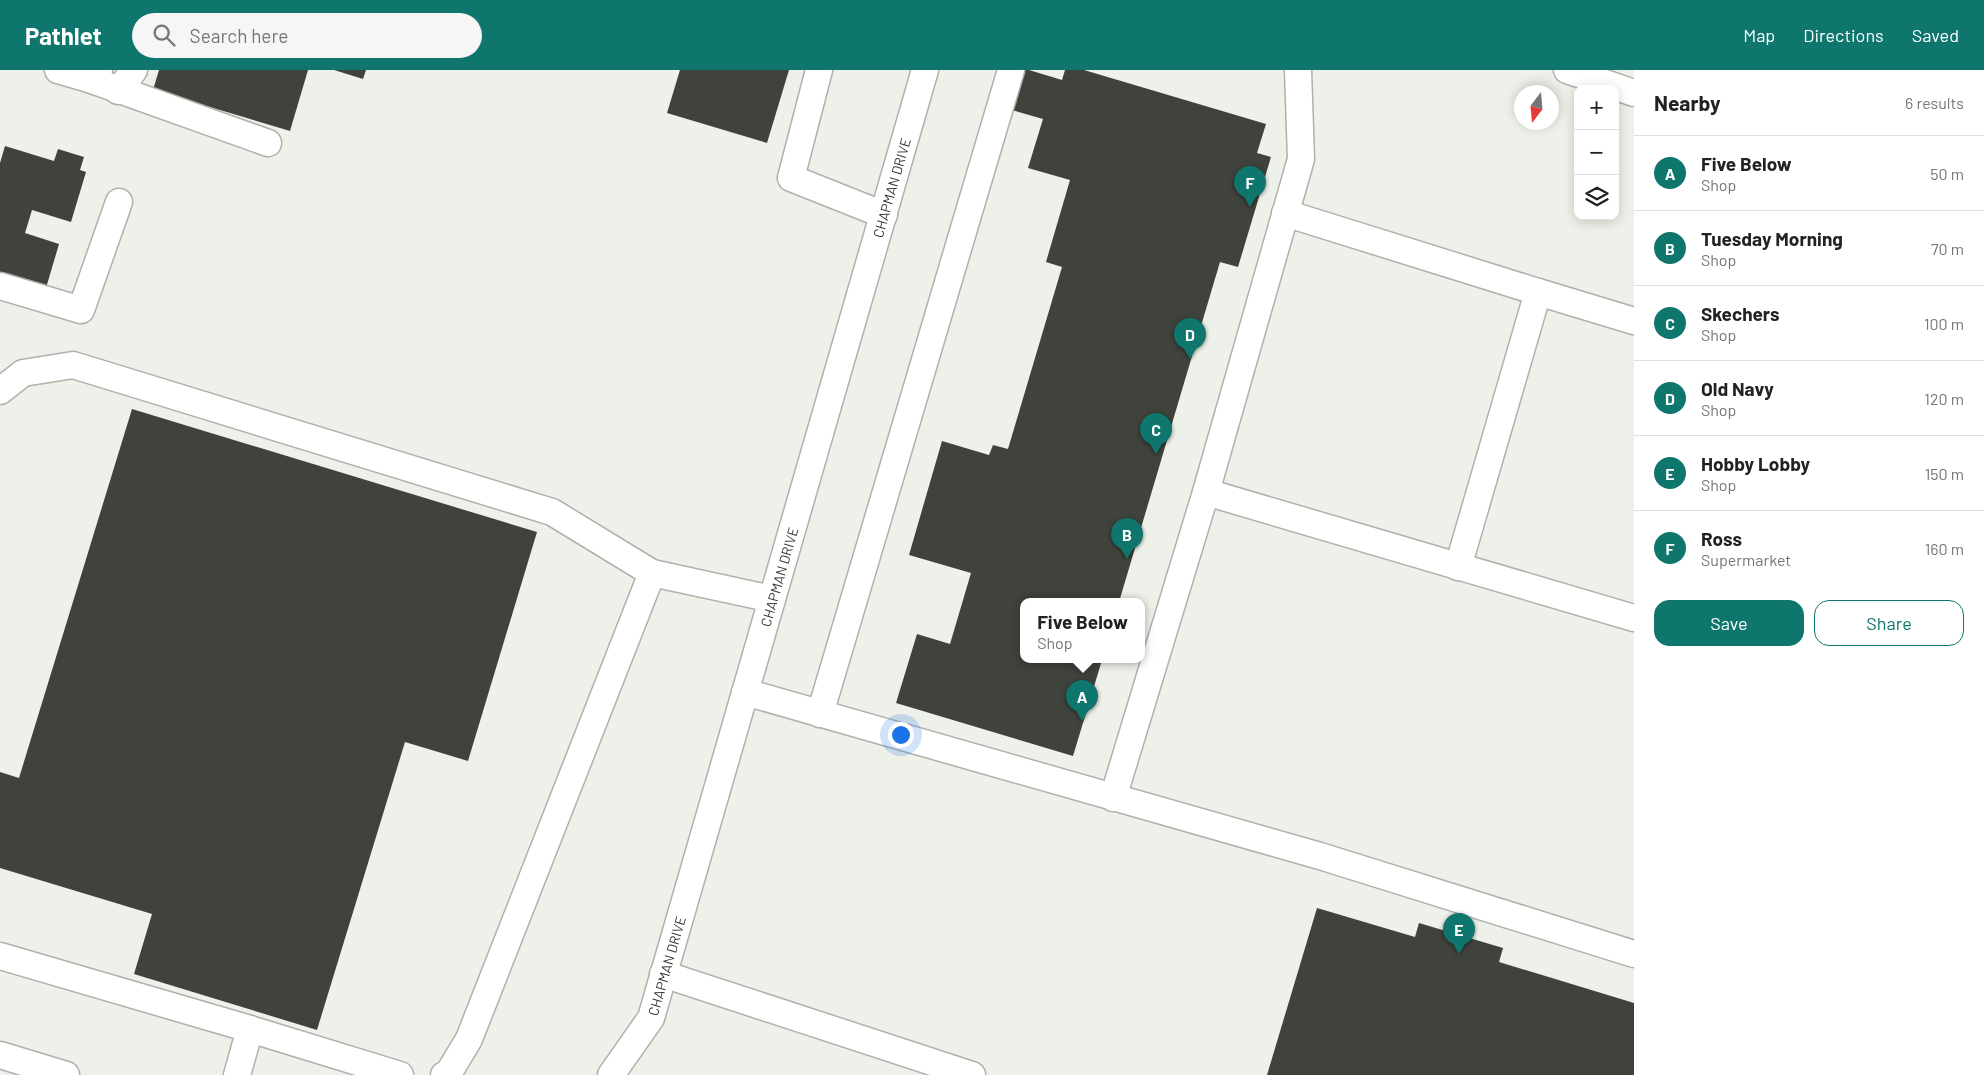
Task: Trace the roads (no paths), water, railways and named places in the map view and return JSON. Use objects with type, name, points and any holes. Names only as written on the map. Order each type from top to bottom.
[{"type":"street","points":[[58,70],[94,75],[118,91],[268,143]]},
{"type":"street","points":[[118,91],[134,70]]},
{"type":"street","points":[[819,70],[791,178],[884,215]]},
{"type":"street","name":"CHAPMAN DRIVE","points":[[612,1075],[650,1018],[925,70]]},
{"type":"street","points":[[820,714],[1011,70]]},
{"type":"street","points":[[1112,798],[1206,492],[1301,159],[1298,70]]},
{"type":"street","points":[[1568,70],[1634,93]]},
{"type":"street","points":[[0,286],[81,310],[119,202]]},
{"type":"street","points":[[1285,213],[1634,321]]},
{"type":"street","points":[[1458,568],[1538,292]]},
{"type":"street","points":[[0,391],[23,373],[73,365],[552,512],[652,573],[772,598]]},
{"type":"street","points":[[1206,492],[1458,568],[1634,618]]},
{"type":"street","points":[[444,1075],[448,1074],[469,1039],[652,573]]},
{"type":"street","points":[[745,692],[1320,856],[1634,954]]},
{"type":"street","points":[[0,956],[400,1075]]},
{"type":"street","points":[[663,974],[972,1075]]},
{"type":"street","points":[[237,1075],[250,1029]]},
{"type":"street","points":[[0,1055],[66,1075]]},
{"type":"place","name":"Ross","points":[[1250,207]]},
{"type":"place","name":"Old Navy","points":[[1190,359]]},
{"type":"place","name":"Skechers","points":[[1156,454]]},
{"type":"place","name":"Tuesday Morning","points":[[1127,559]]},
{"type":"place","name":"Five Below","points":[[1082,721]]},
{"type":"place","name":"Hobby Lobby","points":[[1459,954]]}]
